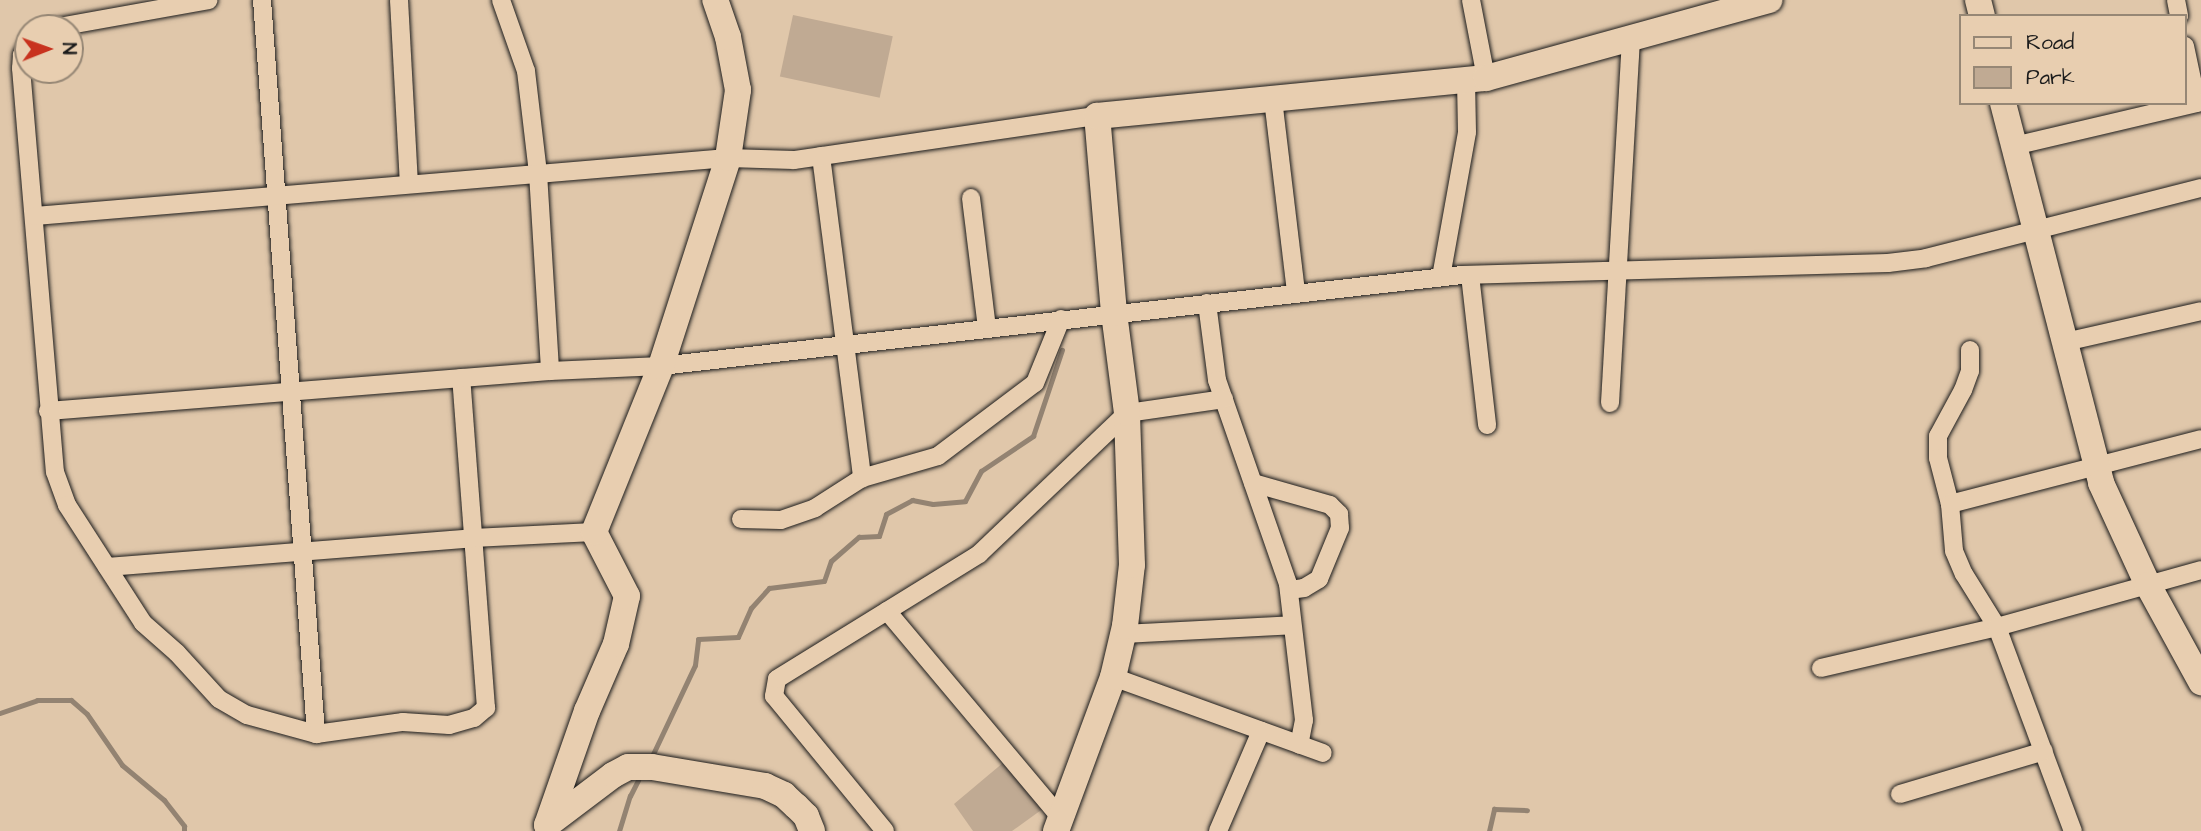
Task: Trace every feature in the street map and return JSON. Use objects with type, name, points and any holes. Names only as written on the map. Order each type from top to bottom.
[{"type":"street","points":[[84,22],[208,0]]},
{"type":"street","points":[[262,0],[316,734]]},
{"type":"street","points":[[399,0],[409,184]]},
{"type":"street","points":[[501,0],[527,71],[538,173],[550,371]]},
{"type":"street","points":[[543,828],[587,711],[616,644],[627,596],[594,532],[661,366],[728,158],[738,90],[728,37],[715,0]]},
{"type":"street","points":[[1441,277],[1476,79],[1471,0]]},
{"type":"street","points":[[35,216],[728,158],[794,160],[1097,116],[1476,79],[1630,37],[1706,8],[1769,0]]},
{"type":"street","points":[[1610,403],[1630,37]]},
{"type":"street","points":[[2187,54],[2199,102]]},
{"type":"street","points":[[23,84],[55,472],[67,505],[143,623],[177,653],[219,699],[247,715],[316,734],[403,722],[449,724],[474,718],[486,708],[461,378]]},
{"type":"street","points":[[1273,99],[1296,293]]},
{"type":"street","points":[[2004,105],[2101,483],[2148,585],[2201,682]]},
{"type":"street","points":[[2014,146],[2186,105]]},
{"type":"street","points":[[1058,825],[1113,677],[1123,634],[1132,565],[1127,413],[1114,313],[1097,116]]},
{"type":"street","points":[[821,156],[862,478]]},
{"type":"street","points":[[48,411],[550,371],[661,366],[1441,277],[1888,263],[1926,258],[2201,188]]},
{"type":"street","points":[[971,198],[987,328]]},
{"type":"street","points":[[1470,275],[1487,425]]},
{"type":"street","points":[[1207,303],[1217,380],[1289,590],[1304,720],[1299,745]]},
{"type":"street","points":[[2065,342],[2201,311]]},
{"type":"street","points":[[741,519],[781,520],[815,508],[862,478],[938,456],[1035,383],[1061,319]]},
{"type":"street","points":[[1970,350],[1970,371],[1964,390],[1938,436],[1938,458],[1950,504],[1954,551],[1964,574],[1997,627],[2073,831]]},
{"type":"street","points":[[885,831],[774,696],[777,679],[979,554],[1127,413],[1224,399]]},
{"type":"street","points":[[1950,504],[2096,464],[2201,439]]},
{"type":"street","points":[[1253,483],[1330,505],[1339,514],[1340,528],[1319,579],[1304,588],[1289,590]]},
{"type":"street","points":[[107,567],[473,538],[594,532]]},
{"type":"street","points":[[1821,667],[1997,627],[2201,570]]},
{"type":"street","points":[[887,611],[1058,825]]},
{"type":"street","points":[[1123,634],[1292,625]]},
{"type":"street","points":[[1113,677],[1323,753]]},
{"type":"street","points":[[1217,831],[1261,731]]},
{"type":"street","points":[[1900,794],[2044,751]]},
{"type":"street","points":[[543,828],[613,775],[628,767],[652,767],[765,786],[784,795],[796,806],[806,816],[812,831]]},
{"type":"green space","points":[[793,15],[893,36],[880,98],[780,77]]},
{"type":"green space","points":[[1004,762],[1044,808],[1012,831],[973,831],[954,804]]},
{"type":"waterway","points":[[653,754],[695,665],[698,639],[738,637],[751,608],[769,588],[824,581],[831,561],[859,537],[879,536],[886,514],[912,500],[933,504],[965,501],[981,471],[1033,436],[1062,350]]},
{"type":"waterway","points":[[0,713],[37,700],[71,700],[87,714],[122,765],[164,800],[184,826],[184,831]]},
{"type":"waterway","points":[[619,831],[638,780]]},
{"type":"waterway","points":[[1489,831],[1494,809],[1527,810]]}]
